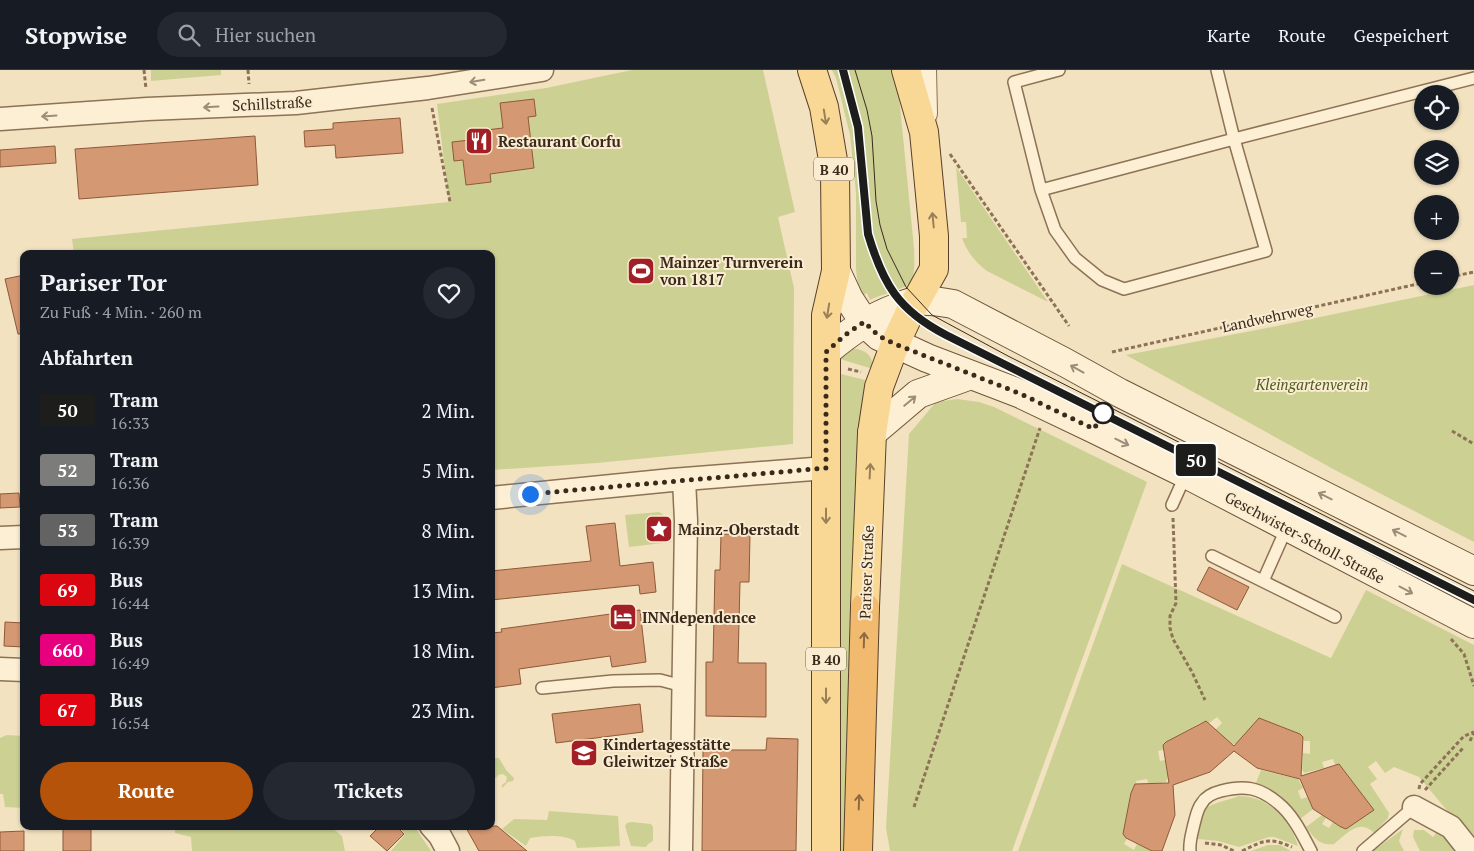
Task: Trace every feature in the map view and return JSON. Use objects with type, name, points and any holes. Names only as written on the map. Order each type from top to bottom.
[{"type":"highway","name":"Pariser Straße","points":[[858,851],[865,607]]},
{"type":"main road","name":"B 40","points":[[812,70],[824,107],[834,172],[836,271],[826,315],[836,360],[826,468],[826,851]]},
{"type":"main road","name":"Pariser Straße","points":[[906,70],[924,132]]},
{"type":"main road","name":"Pariser Straße","points":[[865,607],[872,433],[879,387],[895,344],[934,269],[934,236],[924,132],[922,70]]},
{"type":"main road","points":[[934,269],[953,304]]},
{"type":"main road","name":"Geschwister-Scholl-Straße","points":[[836,271],[849,299],[864,322],[879,336],[1021,394],[1186,474],[1474,624]]},
{"type":"main road","points":[[836,360],[845,335],[864,322],[884,312],[917,301],[953,304],[1120,393],[1474,571]]},
{"type":"main road","points":[[872,433],[918,394],[971,375]]},
{"type":"street","name":"Schillstraße","points":[[0,119],[147,109],[296,103],[428,88],[542,70]]},
{"type":"street","points":[[495,498],[684,479],[826,468]]},
{"type":"street","points":[[681,851],[686,521],[684,479]]},
{"type":"street","points":[[0,538],[20,537]]},
{"type":"street","points":[[0,669],[20,670]]},
{"type":"street","points":[[1420,798],[1451,827],[1470,851]]},
{"type":"street","points":[[435,830],[448,851]]},
{"type":"lane","points":[[1011,70],[1041,190],[1055,230],[1075,258],[1102,280],[1124,289],[1266,251],[1234,139],[1217,70]]},
{"type":"lane","points":[[1014,82],[1059,70]]},
{"type":"lane","points":[[1041,190],[1474,78]]},
{"type":"lane","points":[[1172,504],[1186,474]]},
{"type":"lane","points":[[1263,581],[1287,527]]},
{"type":"lane","points":[[1212,556],[1335,617]]},
{"type":"lane","points":[[542,688],[612,680],[660,680],[684,686]]},
{"type":"lane","points":[[1190,846],[1198,809],[1207,796],[1237,787],[1246,787],[1265,795],[1284,808],[1311,851]]},
{"type":"lane","points":[[1363,851],[1420,798]]},
{"type":"path","points":[[428,88],[450,202]]},
{"type":"path","points":[[949,153],[1069,326]]},
{"type":"path","points":[[1459,276],[1474,272]]},
{"type":"path","name":"Landwehrweg","points":[[1112,352],[1414,285]]},
{"type":"path","points":[[836,360],[863,372]]},
{"type":"path","points":[[914,806],[1042,421]]},
{"type":"path","points":[[1452,430],[1474,444]]},
{"type":"path","points":[[1172,504],[1176,603],[1170,616],[1170,628],[1173,639],[1205,700]]},
{"type":"path","points":[[1447,634],[1464,654],[1474,686]]},
{"type":"path","points":[[1420,784],[1464,736],[1474,732],[1470,741]]},
{"type":"path","points":[[1420,798],[1463,748]]},
{"type":"path","points":[[1242,851],[1264,841],[1273,840],[1298,850]]},
{"type":"path","points":[[1190,846],[1221,844],[1234,851]]},
{"type":"green space","points":[[151,70],[221,70],[221,75],[151,81]]},
{"type":"green space","name":"Mainzer Turnverein von 1817","points":[[632,70],[763,70],[795,212],[778,217],[794,288],[793,444],[597,463],[495,470],[495,250],[73,250],[72,239],[449,202],[437,104],[546,88]]},
{"type":"green space","points":[[832,70],[894,70],[898,86],[914,248],[914,271],[908,285],[870,300],[867,293],[862,296],[858,286],[856,269],[856,193],[850,135],[836,78]]},
{"type":"green space","points":[[956,167],[1048,302],[987,271],[969,252],[962,238],[967,238],[966,222],[961,222]]},
{"type":"green space","name":"Kleingartenverein","points":[[1474,285],[1474,542],[1335,470],[1126,355],[1426,295],[1459,295],[1459,288]]},
{"type":"green space","points":[[852,348],[868,354],[872,360],[873,369],[840,359],[844,353]]},
{"type":"green space","points":[[837,373],[869,381],[850,851],[836,851]]},
{"type":"green space","points":[[957,399],[979,402],[994,407],[1147,482],[1012,851],[890,851],[886,828],[909,434],[936,402]]},
{"type":"green space","points":[[659,512],[669,521],[671,542],[629,547],[625,515]]},
{"type":"green space","points":[[1122,564],[1331,658],[1366,590],[1474,645],[1474,851],[1420,851],[1413,837],[1414,830],[1424,830],[1433,837],[1450,814],[1419,777],[1394,767],[1385,773],[1376,761],[1368,767],[1377,779],[1370,784],[1389,813],[1388,818],[1374,833],[1369,829],[1358,827],[1348,832],[1334,844],[1321,842],[1306,827],[1322,815],[1326,818],[1322,824],[1329,828],[1333,822],[1343,828],[1371,807],[1344,770],[1340,766],[1335,765],[1333,759],[1322,762],[1324,768],[1304,773],[1302,769],[1303,753],[1310,754],[1310,741],[1304,741],[1300,734],[1262,719],[1236,744],[1231,744],[1215,730],[1222,723],[1217,717],[1208,724],[1200,723],[1166,742],[1163,750],[1158,751],[1160,761],[1165,760],[1168,777],[1166,782],[1149,785],[1147,779],[1136,781],[1137,787],[1131,793],[1124,832],[1127,838],[1124,844],[1134,850],[1137,844],[1152,851],[1018,851]]},
{"type":"green space","points":[[7,735],[20,736],[20,808],[5,807],[3,794],[0,794],[0,738]]},
{"type":"green space","points":[[495,758],[499,758],[506,770],[514,778],[513,781],[508,782],[502,788],[507,777],[503,774],[498,775],[496,778]]},
{"type":"green space","points":[[1261,770],[1298,779],[1303,788],[1298,791],[1301,799],[1307,797],[1313,809],[1300,819],[1286,801],[1256,783]]},
{"type":"green space","points":[[1239,796],[1259,800],[1276,811],[1289,827],[1298,846],[1274,837],[1239,847],[1218,841],[1198,839],[1198,821],[1205,809],[1216,803]]},
{"type":"green space","points":[[549,811],[618,816],[620,846],[577,848],[575,841],[553,836],[530,838],[526,846],[502,829],[514,819],[547,820]]},
{"type":"green space","points":[[627,823],[651,824],[653,827],[653,841],[646,847],[631,846],[625,826]]},
{"type":"green space","points":[[1403,829],[1399,841],[1404,851],[1373,851]]},
{"type":"green space","points":[[175,830],[335,830],[342,836],[345,851],[192,851],[191,837],[175,833]]},
{"type":"green space","points":[[402,830],[417,830],[431,851],[391,851],[405,834]]},
{"type":"green space","points":[[1268,845],[1280,845],[1291,851],[1251,851]]},
{"type":"building","name":"Restaurant Corfu","points":[[534,99],[536,116],[528,117],[534,168],[490,174],[491,182],[466,185],[463,160],[454,161],[452,142],[470,140],[469,132],[503,128],[500,103]]},
{"type":"building","points":[[400,118],[403,153],[336,158],[335,145],[305,147],[304,131],[333,129],[333,123]]},
{"type":"building","points":[[255,136],[258,185],[79,199],[75,149]]},
{"type":"building","points":[[55,146],[56,163],[0,167],[0,150]]},
{"type":"building","points":[[20,276],[20,334],[18,334],[5,279]]},
{"type":"building","points":[[19,493],[20,507],[0,508],[0,494]]},
{"type":"building","points":[[615,523],[620,566],[653,562],[656,592],[640,594],[639,585],[495,600],[495,571],[591,561],[586,526]]},
{"type":"building","points":[[721,534],[750,535],[749,582],[740,582],[738,663],[766,663],[766,717],[706,716],[706,662],[713,662],[715,570],[720,570]]},
{"type":"building","points":[[1209,567],[1249,587],[1237,610],[1197,590]]},
{"type":"building","points":[[640,610],[646,662],[612,667],[610,656],[519,669],[521,684],[495,687],[495,633],[502,632],[501,629]]},
{"type":"building","points":[[5,622],[20,623],[20,647],[4,646]]},
{"type":"building","points":[[640,704],[643,732],[556,743],[552,714]]},
{"type":"building","points":[[1259,718],[1300,734],[1303,737],[1301,776],[1339,764],[1374,810],[1346,829],[1341,827],[1313,809],[1300,779],[1257,768],[1234,751],[1210,772],[1173,785],[1175,815],[1162,851],[1152,851],[1126,838],[1123,834],[1131,793],[1135,784],[1169,783],[1163,745],[1166,742],[1206,721],[1234,746]]},
{"type":"building","points":[[767,738],[798,739],[796,851],[702,851],[703,750],[766,750]]},
{"type":"building","points":[[495,826],[497,826],[527,851],[479,851],[467,830],[495,830]]},
{"type":"building","points":[[63,830],[91,830],[91,851],[63,851]]},
{"type":"building","points":[[376,830],[400,830],[404,834],[387,851],[370,836]]},
{"type":"building","points":[[24,831],[24,851],[0,851],[0,832]]},
{"type":"tram line","points":[[843,70],[858,134],[868,232],[872,249],[885,280],[905,306],[918,317],[946,335],[1474,600]]},
{"type":"tram line","name":"50","points":[[843,70],[858,127],[868,234],[877,264],[893,292],[910,312],[927,325],[946,335],[1474,600]]},
{"type":"tram line","points":[[855,70],[867,110],[872,136],[876,201],[887,249],[906,287],[932,315],[1008,356],[1474,591]]},
{"type":"place","name":"Restaurant Corfu","points":[[479,141]]},
{"type":"place","name":"Mainzer Turnverein von 1817","points":[[641,271]]},
{"type":"place","name":"Mainz-Oberstadt","points":[[659,529]]},
{"type":"place","name":"INNdependence","points":[[623,617]]},
{"type":"place","name":"Kindertagesstätte Gleiwitzer Straße","points":[[584,753]]},
{"type":"route","points":[[530,494],[672,480],[826,468],[826,352],[845,335],[864,322],[879,336],[895,344],[1021,394],[1094,429],[1103,413]]}]
